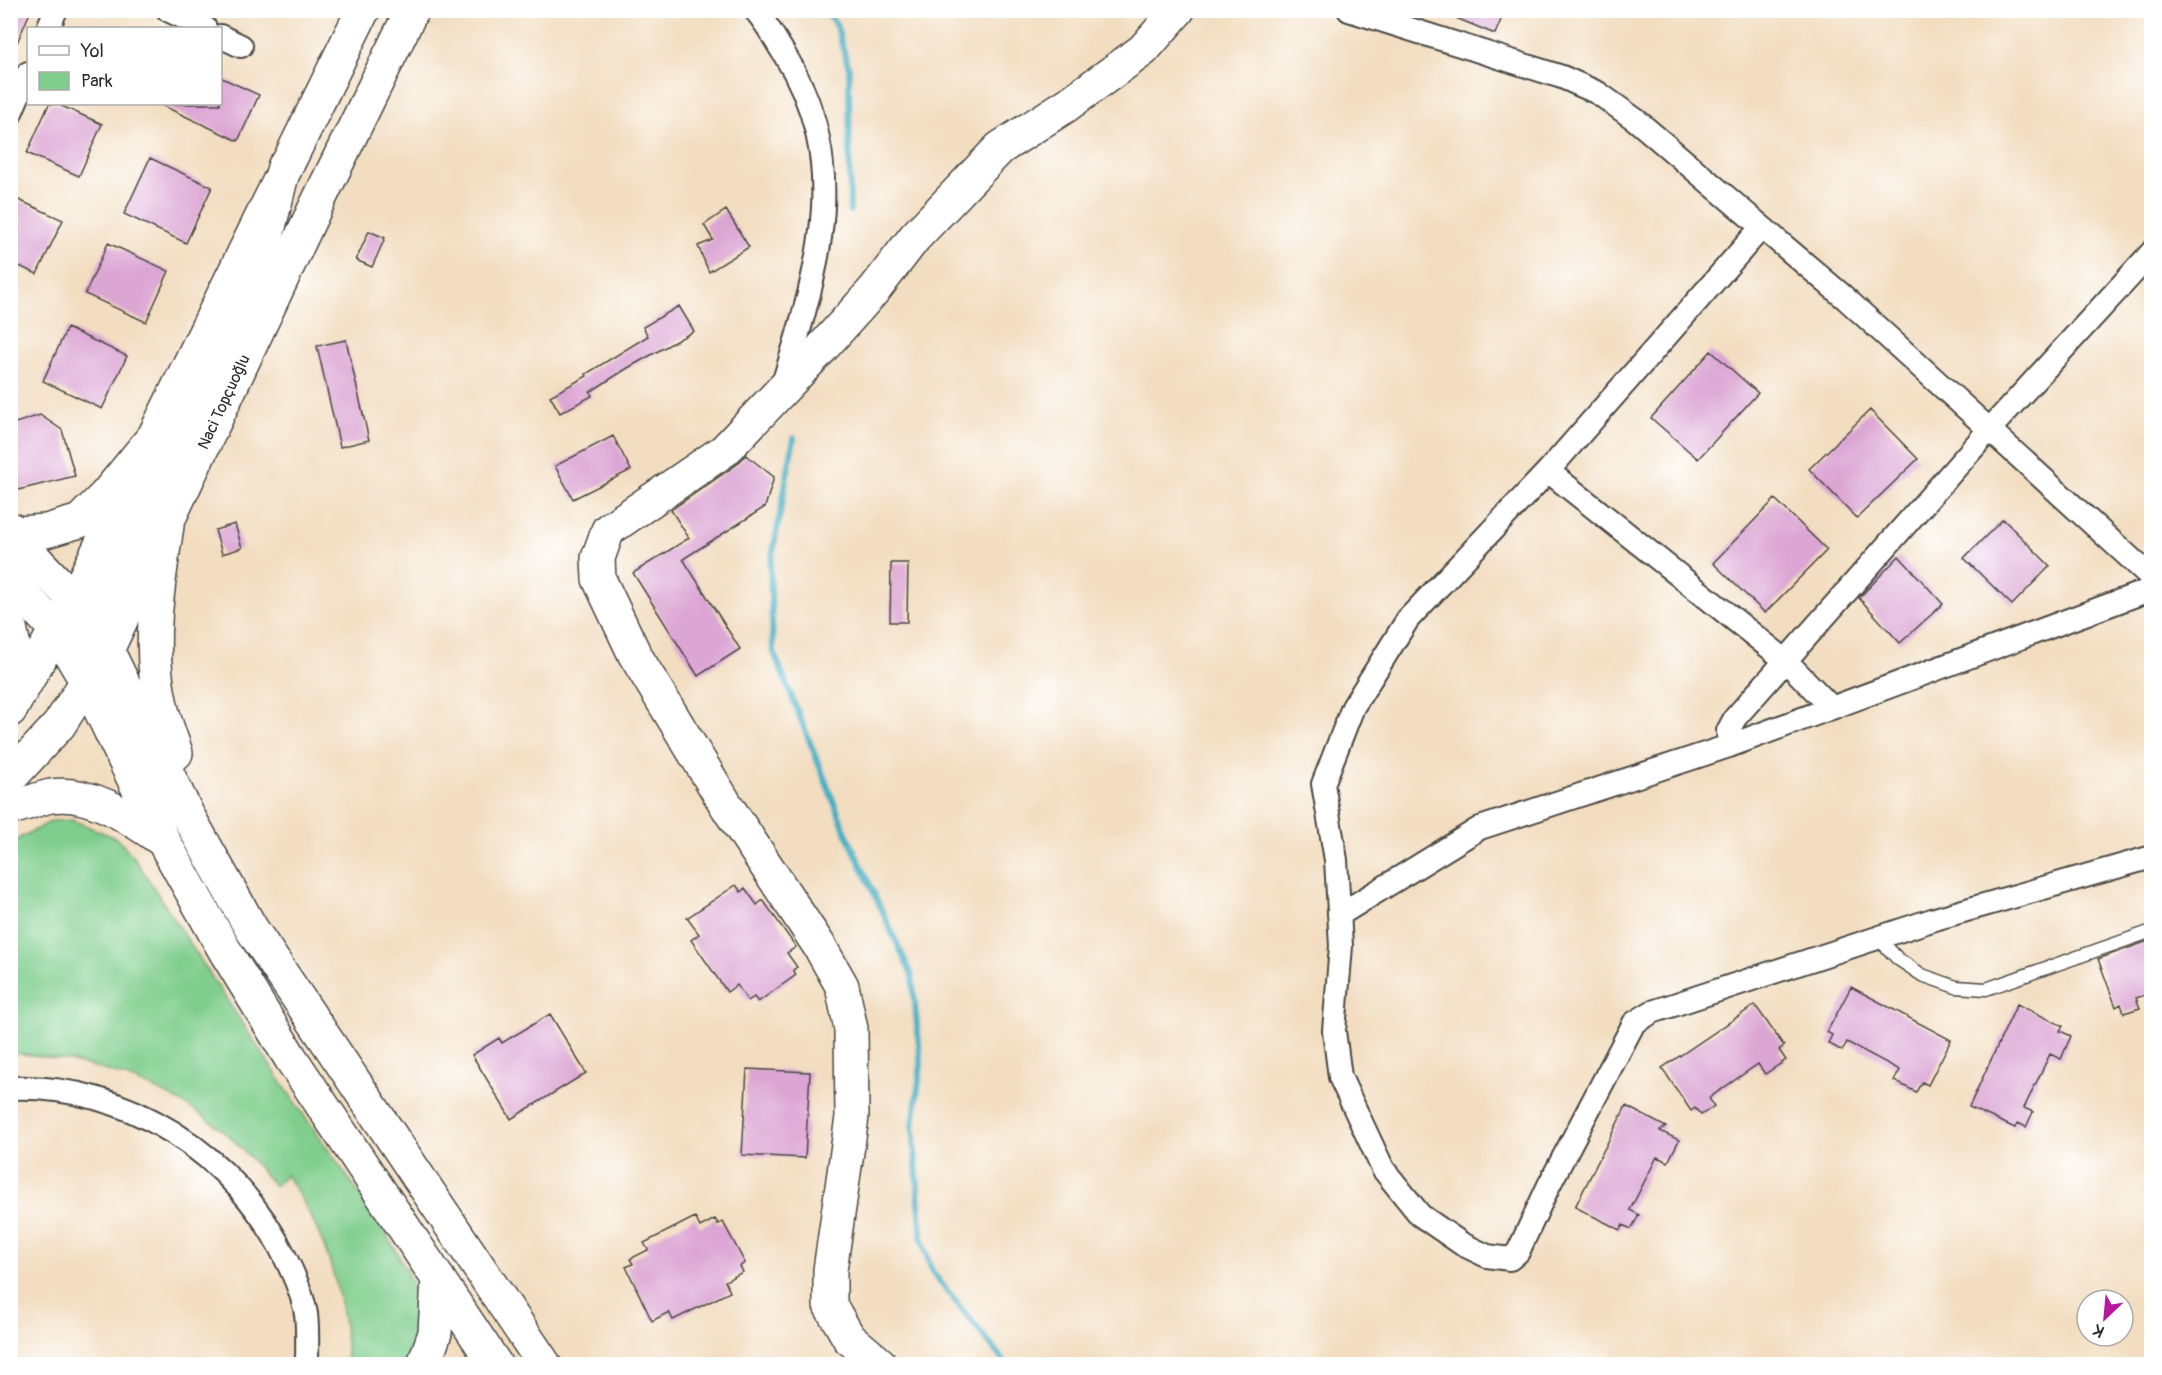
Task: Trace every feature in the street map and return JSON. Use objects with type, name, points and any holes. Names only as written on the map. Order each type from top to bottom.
[{"type":"main road","points":[[87,682],[81,612],[151,440],[363,10]]},
{"type":"main road","name":"Naci Topçuoğlu","points":[[10,778],[59,725],[107,650],[316,206],[412,10]]},
{"type":"main road","points":[[880,1365],[849,1338],[830,1305],[830,1270],[852,1117],[851,1029],[842,986],[820,946],[728,808],[634,655],[599,579],[598,558],[608,530],[724,450],[874,289],[915,237],[1000,148],[1067,105],[1143,50],[1178,10]]},
{"type":"main road","points":[[10,710],[56,630],[81,612],[97,595],[233,318],[260,257],[284,167]]},
{"type":"main road","points":[[10,529],[18,533],[46,531],[80,521],[106,495],[151,440]]},
{"type":"main road","points":[[167,526],[158,581],[155,669],[160,705],[178,758],[187,814]]},
{"type":"main road","points":[[10,540],[37,561],[81,612],[107,650],[187,814],[251,928],[544,1365]]},
{"type":"main road","points":[[10,580],[56,630],[87,682],[164,842],[224,949],[290,1057],[495,1365]]},
{"type":"main road","points":[[10,627],[13,642],[10,674]]},
{"type":"main road","points":[[10,808],[52,796],[87,799],[126,815],[164,842]]},
{"type":"main road","points":[[424,1365],[435,1333],[438,1278]]},
{"type":"street","points":[[48,27],[56,10]]},
{"type":"street","points":[[168,10],[203,27]]},
{"type":"street","points":[[755,10],[797,75],[814,124],[826,181],[816,268],[782,388]]},
{"type":"street","points":[[1349,10],[1563,77],[1598,93],[1636,120],[1844,297],[2151,578]]},
{"type":"street","points":[[222,37],[241,46]]},
{"type":"street","points":[[10,114],[27,75]]},
{"type":"street","points":[[1761,228],[1548,471],[1408,619],[1353,707],[1323,783],[1336,860],[1341,946],[1334,1030],[1340,1077],[1383,1169],[1420,1215],[1462,1244],[1487,1256],[1510,1259],[1518,1252],[1549,1185],[1634,1023],[1652,1012],[1878,938],[2151,857]]},
{"type":"street","points":[[1729,746],[1727,739],[1731,725],[1785,660],[2151,252]]},
{"type":"street","points":[[1548,471],[1785,660],[1832,708]]},
{"type":"street","points":[[1339,915],[1480,828],[1729,746],[2151,589]]},
{"type":"street","points":[[10,1088],[78,1094],[119,1105],[156,1122],[182,1138],[224,1171],[254,1204],[277,1239],[294,1276],[306,1313],[307,1365]]},
{"type":"lane","points":[[1878,938],[1898,959],[1922,975],[1956,987],[1986,989],[2151,932]]},
{"type":"green space","points":[[72,820],[116,838],[133,856],[283,1085],[381,1226],[407,1272],[418,1302],[417,1340],[408,1364],[347,1364],[342,1313],[331,1265],[312,1219],[286,1175],[275,1186],[239,1146],[211,1122],[186,1105],[159,1091],[101,1069],[41,1056],[11,1053],[10,843],[52,821]]},
{"type":"building","points":[[10,10],[31,10],[10,59]]},
{"type":"building","points":[[1492,10],[1503,15],[1495,34],[1439,11]]},
{"type":"building","points":[[222,78],[259,95],[238,141],[161,105],[222,105]]},
{"type":"building","points":[[49,105],[59,105],[102,124],[79,176],[27,153]]},
{"type":"building","points":[[150,158],[212,187],[186,243],[124,214]]},
{"type":"building","points":[[10,196],[63,220],[37,274],[10,262]]},
{"type":"building","points":[[726,210],[749,247],[709,272],[698,246],[713,240],[704,225]]},
{"type":"building","points":[[369,231],[385,238],[372,267],[356,260]]},
{"type":"building","points":[[108,243],[169,271],[146,322],[85,294]]},
{"type":"building","points":[[679,306],[694,331],[626,369],[590,392],[592,396],[560,413],[550,396],[587,376],[586,374],[648,336],[643,327]]},
{"type":"building","points":[[67,328],[127,356],[102,409],[43,381]]},
{"type":"building","points":[[346,340],[369,440],[340,447],[317,346]]},
{"type":"building","points":[[1711,351],[1758,393],[1698,459],[1651,418]]},
{"type":"building","points":[[1870,410],[1918,459],[1857,518],[1809,469]]},
{"type":"building","points":[[40,415],[62,430],[75,476],[14,491],[10,478],[10,429],[12,424]]},
{"type":"building","points":[[613,436],[631,470],[573,499],[555,466]]},
{"type":"building","points":[[746,455],[774,477],[765,507],[683,559],[740,649],[698,676],[633,573],[689,538],[671,510],[736,465]]},
{"type":"building","points":[[1775,499],[1827,550],[1765,613],[1713,563]]},
{"type":"building","points":[[2003,519],[2050,566],[2012,605],[1964,558]]},
{"type":"building","points":[[235,524],[242,548],[222,554],[215,530]]},
{"type":"building","points":[[1899,556],[1943,604],[1900,643],[1859,598]]},
{"type":"building","points":[[891,563],[908,563],[907,622],[890,622]]},
{"type":"building","points":[[736,885],[741,892],[745,888],[757,905],[763,900],[796,947],[787,953],[797,967],[793,970],[796,975],[758,1002],[754,997],[748,1001],[737,985],[727,992],[691,940],[699,934],[687,918]]},
{"type":"building","points":[[2151,940],[2151,993],[2136,998],[2140,1008],[2124,1013],[2121,1004],[2116,1007],[2098,959]]},
{"type":"building","points":[[1851,987],[1951,1040],[1928,1085],[1922,1082],[1916,1092],[1894,1081],[1900,1070],[1847,1042],[1842,1051],[1828,1043],[1832,1035],[1827,1032]]},
{"type":"building","points":[[2017,1004],[2063,1026],[2060,1031],[2071,1036],[2061,1059],[2050,1054],[2024,1108],[2033,1112],[2026,1127],[2018,1123],[2015,1128],[1969,1107]]},
{"type":"building","points":[[1755,1005],[1784,1046],[1779,1050],[1786,1060],[1765,1074],[1758,1064],[1709,1098],[1714,1106],[1701,1115],[1695,1108],[1691,1111],[1662,1068]]},
{"type":"building","points":[[550,1014],[586,1073],[511,1119],[472,1055],[499,1038],[502,1043]]},
{"type":"building","points":[[747,1069],[810,1072],[805,1158],[742,1155]]},
{"type":"building","points":[[1626,1106],[1666,1127],[1660,1131],[1679,1140],[1668,1162],[1657,1157],[1630,1210],[1639,1215],[1631,1229],[1623,1225],[1620,1230],[1575,1207]]},
{"type":"building","points":[[695,1217],[700,1227],[715,1219],[718,1224],[723,1222],[745,1263],[740,1266],[743,1272],[725,1281],[730,1292],[673,1320],[669,1312],[652,1321],[626,1267],[633,1264],[630,1259],[648,1250],[644,1243]]},
{"type":"waterway","points":[[824,10],[836,24],[849,69],[850,211]]},
{"type":"waterway","points":[[794,438],[770,568],[773,650],[847,835],[912,976],[921,1064],[913,1126],[922,1240],[932,1272],[1006,1364]]}]
